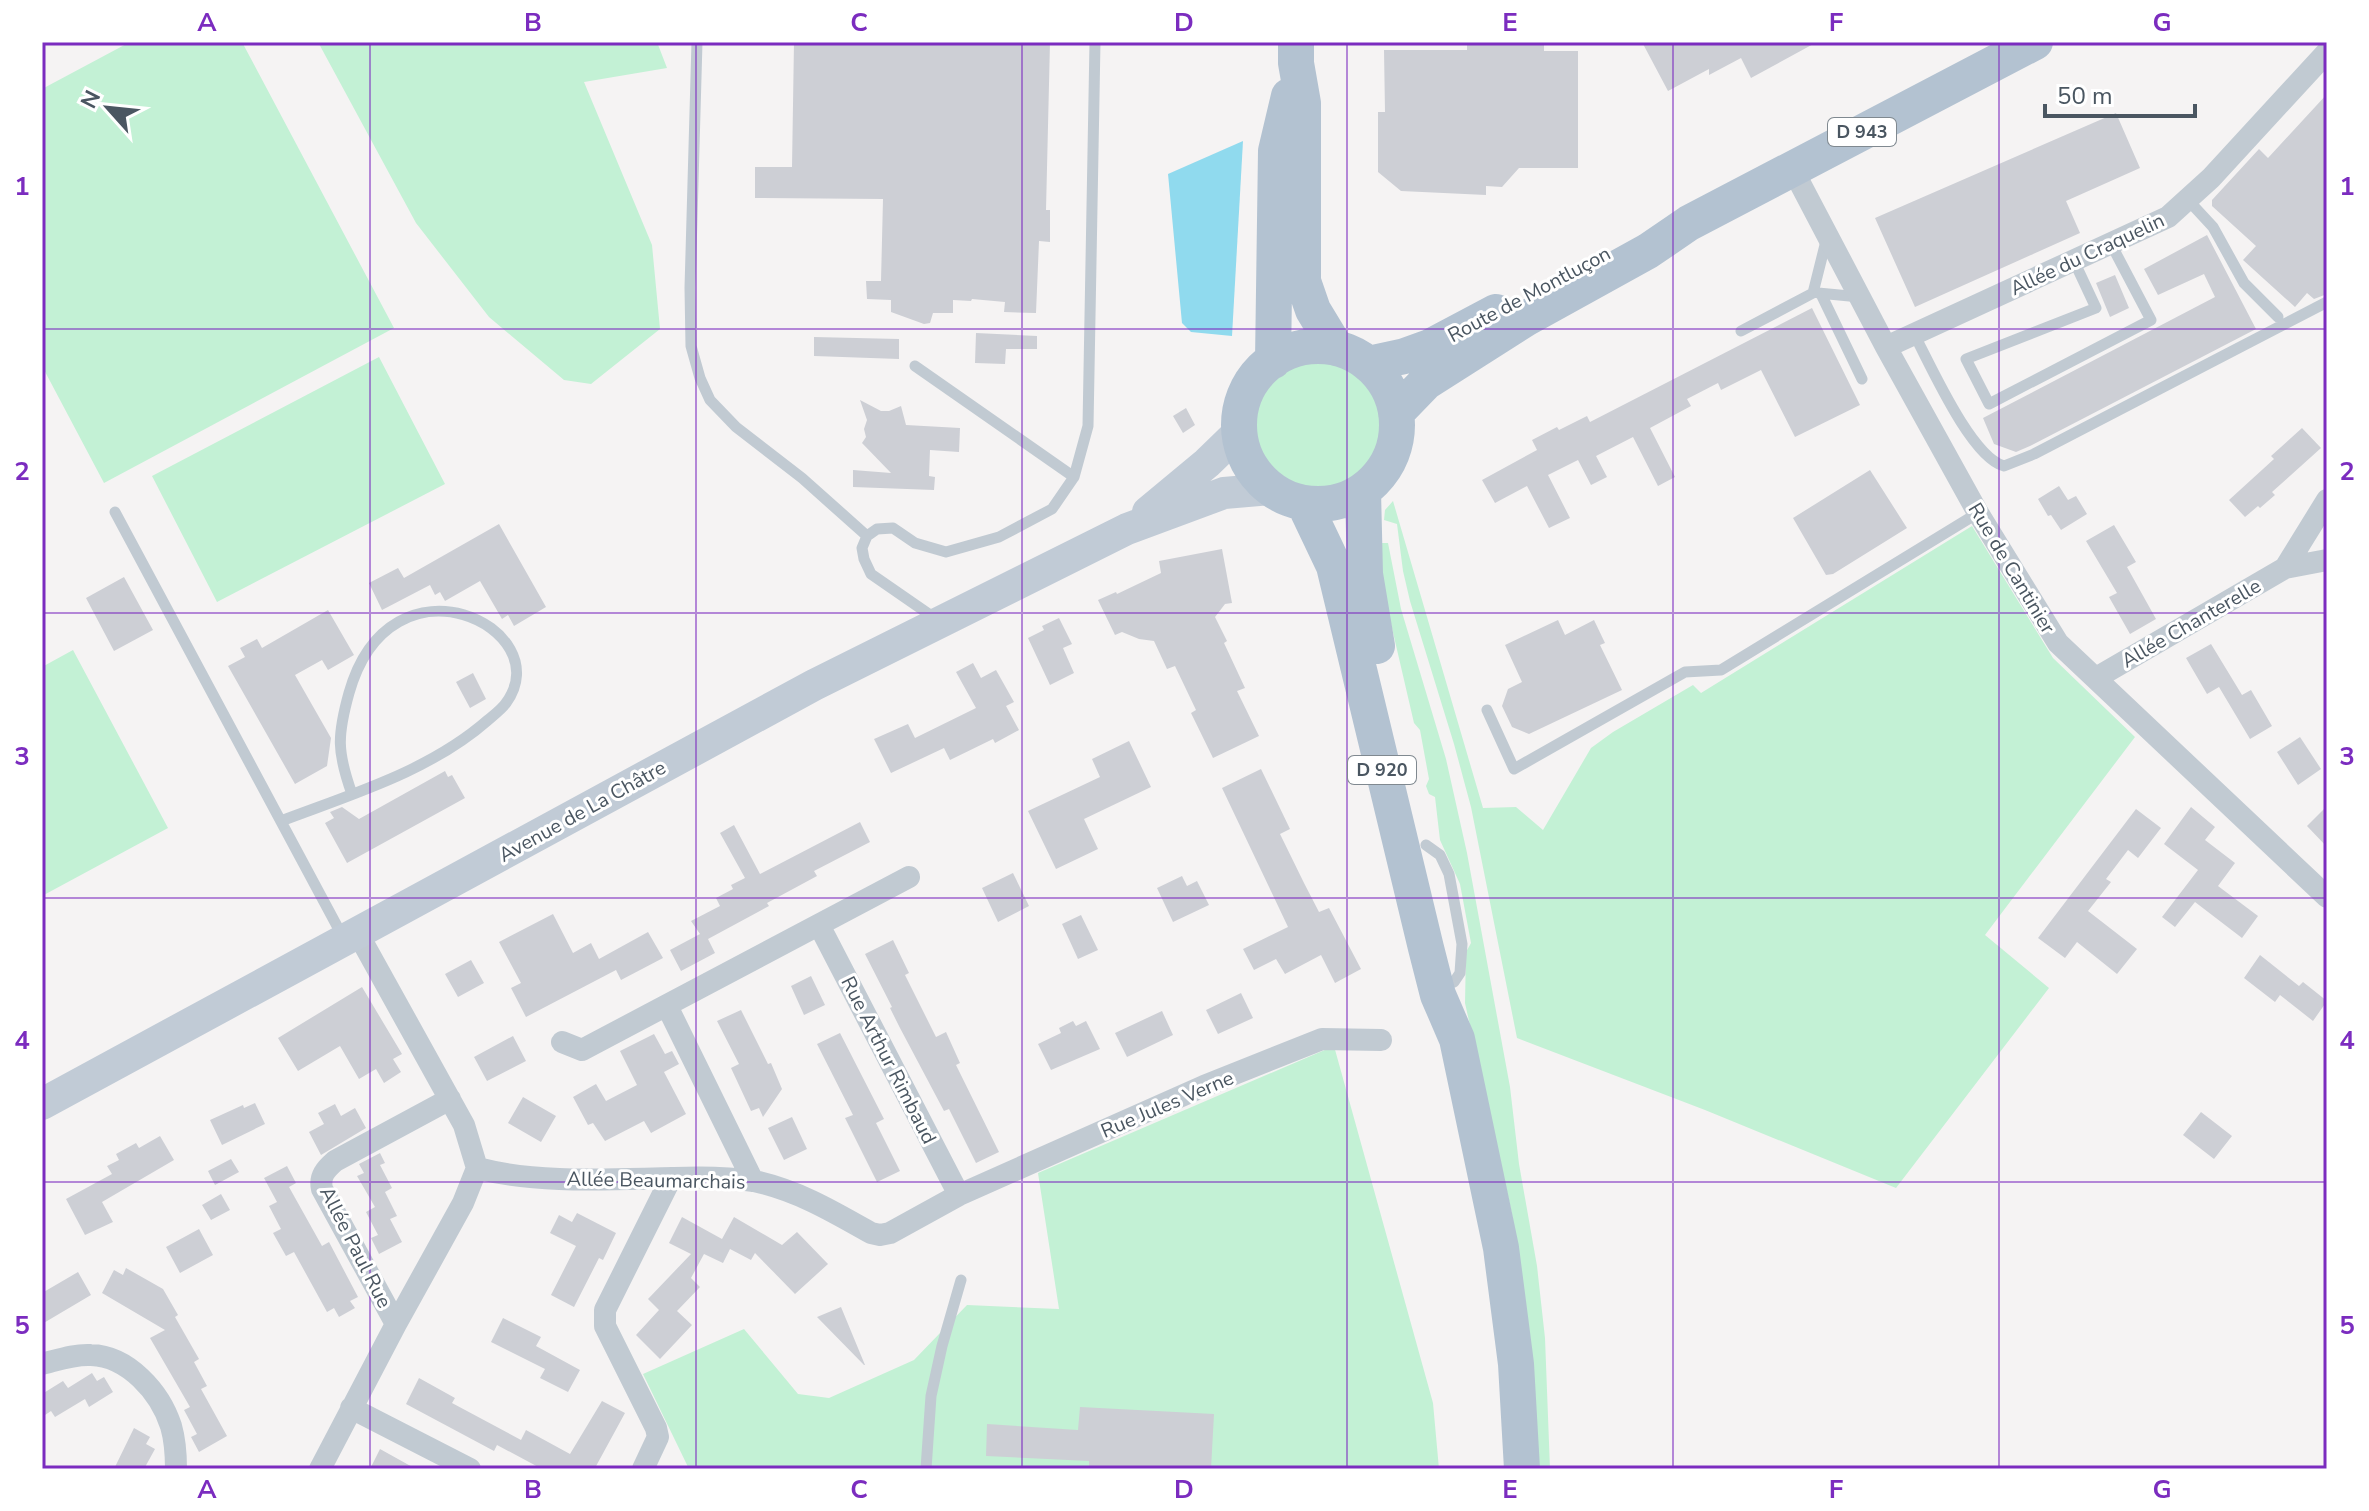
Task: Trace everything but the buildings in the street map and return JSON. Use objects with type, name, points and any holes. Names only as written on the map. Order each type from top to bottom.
[{"type":"main road","name":"Route de Montluçon","points":[[1396,413],[1426,382],[1525,319],[1648,251],[1689,223],[2035,42]]},
{"type":"main road","points":[[1296,52],[1303,103],[1303,281],[1313,310],[1336,348]]},
{"type":"main road","points":[[1273,361],[1276,151],[1296,52]]},
{"type":"main road","name":"Route de Montluçon","points":[[1368,364],[1430,347],[1637,238],[1689,223]]},
{"type":"main road","points":[[1316,346],[1336,348],[1368,364],[1389,390],[1397,424],[1394,450],[1384,469],[1363,491],[1339,502],[1322,505],[1304,503],[1271,489],[1252,469],[1245,455],[1240,431],[1241,409],[1248,389],[1258,374],[1273,361],[1299,349],[1316,346]]},
{"type":"main road","name":"Avenue de La Châtre","points":[[1127,529],[1200,469],[1240,431]]},
{"type":"main road","name":"Avenue de La Châtre","points":[[42,1104],[814,685],[1127,529],[1224,493],[1271,489]]},
{"type":"main road","name":"D 920","points":[[1363,491],[1368,601],[1426,845],[1454,982],[1457,1039],[1492,1199],[1509,1297],[1522,1469]]},
{"type":"main road","name":"D 920","points":[[1304,503],[1334,566],[1438,995],[1457,1039]]},
{"type":"street","name":"Allée du Craquelin","points":[[1886,347],[2168,217],[2211,178],[2327,52]]},
{"type":"street","name":"Rue de Cantinier","points":[[1792,168],[1978,513],[2058,643],[2327,897]]},
{"type":"street","name":"Allée Chanterelle","points":[[2285,568],[2327,500]]},
{"type":"street","name":"Allée Chanterelle","points":[[2096,678],[2285,568],[2327,560]]},
{"type":"street","points":[[562,1042],[582,1050],[909,877]]},
{"type":"street","name":"Rue Arthur Rimbaud","points":[[819,925],[959,1195]]},
{"type":"street","points":[[320,1469],[463,1203],[477,1168],[464,1125],[450,1099],[351,936]]},
{"type":"street","points":[[667,1006],[753,1181]]},
{"type":"street","name":"Rue Jules Verne","points":[[959,1195],[1204,1086],[1322,1039],[1381,1040]]},
{"type":"street","name":"Allée Paul Rue","points":[[396,1324],[320,1181],[325,1170],[335,1161],[450,1099]]},
{"type":"street","name":"Allée Beaumarchais","points":[[477,1168],[524,1178],[716,1177],[753,1181],[782,1188],[820,1204],[880,1235],[890,1233],[959,1195]]},
{"type":"street","points":[[643,1469],[658,1437],[656,1428],[603,1319],[671,1178]]},
{"type":"street","points":[[42,1364],[91,1355],[113,1359],[135,1373],[163,1407],[171,1427],[176,1469]]},
{"type":"street","points":[[351,1408],[470,1469]]},
{"type":"lane","points":[[697,42],[690,288],[691,346],[700,378],[710,400],[736,427],[802,478],[867,536]]},
{"type":"lane","points":[[940,622],[871,574],[862,548],[867,536],[877,529],[893,528],[915,543],[946,552],[999,537],[1052,509],[1074,477],[1088,426],[1095,42]]},
{"type":"lane","points":[[2188,200],[2213,227],[2244,283],[2276,322]]},
{"type":"lane","points":[[1827,235],[1817,293],[1862,379]]},
{"type":"lane","points":[[2074,261],[2096,308],[1966,359],[1989,404],[2151,320],[2111,244]]},
{"type":"lane","points":[[1741,331],[1817,293],[1860,297]]},
{"type":"lane","points":[[1914,334],[1971,438],[1986,457],[2004,466],[2034,454],[2276,322],[2293,318],[2327,302]]},
{"type":"lane","points":[[915,366],[1074,477]]},
{"type":"lane","points":[[115,512],[281,821],[351,936]]},
{"type":"lane","points":[[1487,710],[1514,769],[1685,672],[1721,670],[1978,513]]},
{"type":"lane","points":[[281,821],[352,794],[397,776],[467,738],[506,704],[516,682],[518,665],[510,648],[485,624],[462,613],[438,611],[393,624],[378,637],[354,678],[339,738],[342,764],[352,794]]},
{"type":"lane","points":[[926,1469],[931,1396],[961,1280]]},
{"type":"green space","points":[[130,42],[242,42],[394,328],[104,483],[42,366],[42,89]]},
{"type":"green space","points":[[318,42],[657,42],[667,68],[584,82],[652,245],[660,329],[591,384],[564,380],[489,317],[416,223]]},
{"type":"green space","points":[[1318,346],[1348,352],[1374,369],[1391,395],[1397,425],[1391,455],[1374,481],[1348,498],[1318,504],[1288,498],[1262,481],[1245,455],[1239,425],[1245,395],[1262,369],[1288,352]]},
{"type":"green space","points":[[379,357],[445,484],[217,602],[152,476]]},
{"type":"green space","points":[[1393,501],[1483,808],[1516,807],[1543,830],[1591,748],[1613,732],[1693,685],[1701,693],[1972,526],[2053,658],[2135,737],[1985,935],[2049,988],[1896,1188],[1517,1038],[1471,807],[1410,601],[1397,524],[1384,520],[1385,510]]},
{"type":"green space","points":[[1376,543],[1388,543],[1401,609],[1446,759],[1467,853],[1510,1087],[1519,1164],[1537,1266],[1545,1338],[1550,1469],[1534,1469],[1512,1214],[1465,1003],[1466,952],[1471,943],[1460,884],[1440,840],[1435,797],[1429,794],[1426,786],[1429,779],[1420,730],[1414,723],[1382,585]]},
{"type":"green space","points":[[73,650],[168,828],[42,896],[42,667]]},
{"type":"green space","points":[[1334,1046],[1433,1403],[1439,1469],[689,1469],[643,1374],[744,1329],[798,1394],[829,1398],[914,1360],[967,1305],[1059,1309],[1038,1173]]},
{"type":"water","points":[[1243,141],[1232,336],[1191,332],[1182,323],[1168,174]]}]
